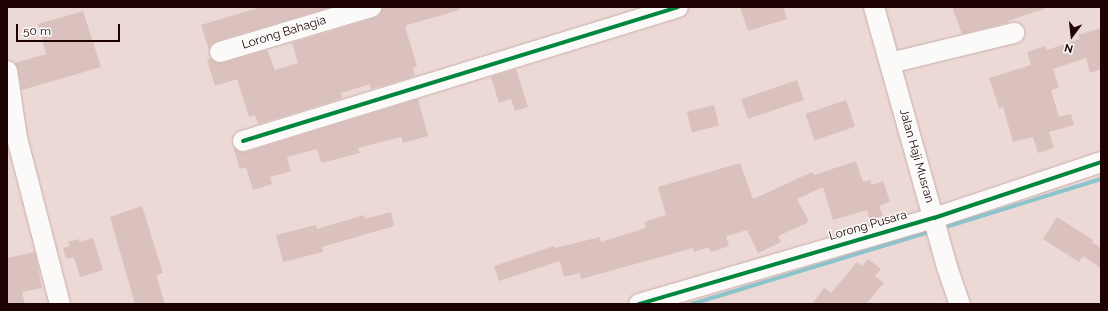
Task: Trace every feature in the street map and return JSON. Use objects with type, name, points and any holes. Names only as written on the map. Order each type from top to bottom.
[{"type":"street","name":"Lorong Bahagia","points":[[220,52],[371,7]]},
{"type":"street","points":[[243,141],[678,7]]},
{"type":"street","name":"Jalan Haji Musran","points":[[874,7],[947,267],[960,304]]},
{"type":"street","points":[[890,62],[1014,33]]},
{"type":"street","points":[[7,71],[17,138],[60,304]]},
{"type":"street","name":"Lorong Pusara","points":[[640,304],[934,218],[1101,162]]},
{"type":"building","points":[[261,7],[331,7],[217,41],[211,44],[209,50],[201,25]]},
{"type":"building","points":[[388,7],[459,7],[460,10],[407,25],[405,27],[417,66],[413,68],[415,75],[412,77],[371,89],[370,84],[341,93],[342,98],[258,124],[255,115],[249,117],[237,79],[215,86],[207,60],[211,58],[217,63],[223,63],[267,50],[275,70],[298,63],[292,43],[374,18],[380,15],[382,9]]},
{"type":"building","points":[[740,7],[783,7],[787,19],[748,31]]},
{"type":"building","points":[[952,7],[1043,7],[1044,9],[1008,21],[1009,22],[962,34]]},
{"type":"building","points":[[83,11],[101,67],[22,90],[18,69],[15,63],[46,54],[38,24]]},
{"type":"building","points":[[1101,28],[1101,69],[1090,73],[1086,58],[1053,69],[1059,88],[1051,90],[1059,117],[1071,114],[1074,125],[1049,132],[1054,148],[1038,153],[1033,137],[1013,142],[1003,107],[999,108],[989,78],[1031,65],[1027,52],[1045,46],[1047,50],[1080,39],[1078,35]]},
{"type":"building","points":[[516,69],[528,107],[515,111],[511,99],[499,103],[491,77]]},
{"type":"building","points":[[797,80],[804,100],[748,119],[741,99]]},
{"type":"building","points":[[418,99],[428,136],[403,143],[401,137],[358,148],[360,153],[321,163],[317,149],[287,157],[291,171],[270,177],[272,184],[253,190],[246,167],[240,169],[233,147],[240,152],[246,152]]},
{"type":"building","points":[[846,100],[855,126],[814,140],[805,114]]},
{"type":"building","points":[[714,105],[719,125],[692,132],[687,112]]},
{"type":"building","points":[[856,161],[863,182],[870,180],[872,185],[883,181],[890,201],[879,206],[883,216],[870,220],[867,210],[833,220],[823,187],[797,199],[809,222],[778,236],[781,242],[758,253],[747,230],[726,236],[729,246],[711,252],[709,247],[694,252],[693,248],[581,279],[580,273],[564,277],[560,261],[499,281],[494,266],[554,246],[555,248],[600,237],[601,242],[646,228],[644,222],[666,215],[658,187],[740,163],[753,199],[812,172],[814,175]]},
{"type":"building","points":[[142,206],[163,273],[156,275],[165,304],[135,304],[110,217]]},
{"type":"building","points":[[391,212],[394,226],[322,247],[323,252],[283,262],[276,235],[316,225],[317,229],[364,215],[365,219]]},
{"type":"building","points":[[1057,217],[1093,240],[1092,242],[1101,248],[1101,268],[1083,256],[1079,262],[1043,239]]},
{"type":"building","points":[[93,238],[103,270],[80,277],[74,257],[66,259],[63,248],[70,246],[68,242],[79,239],[80,242]]},
{"type":"building","points":[[35,252],[42,288],[22,292],[25,304],[7,304],[7,258]]},
{"type":"building","points":[[868,259],[881,269],[875,276],[884,283],[866,304],[812,304],[824,288],[831,293],[857,262],[862,266]]},
{"type":"waterway","points":[[949,226],[1101,179]]},
{"type":"waterway","points":[[692,304],[925,233]]},
{"type":"cycle path","points":[[243,141],[678,7]]},
{"type":"cycle path","points":[[639,304],[934,218],[1101,162]]}]
